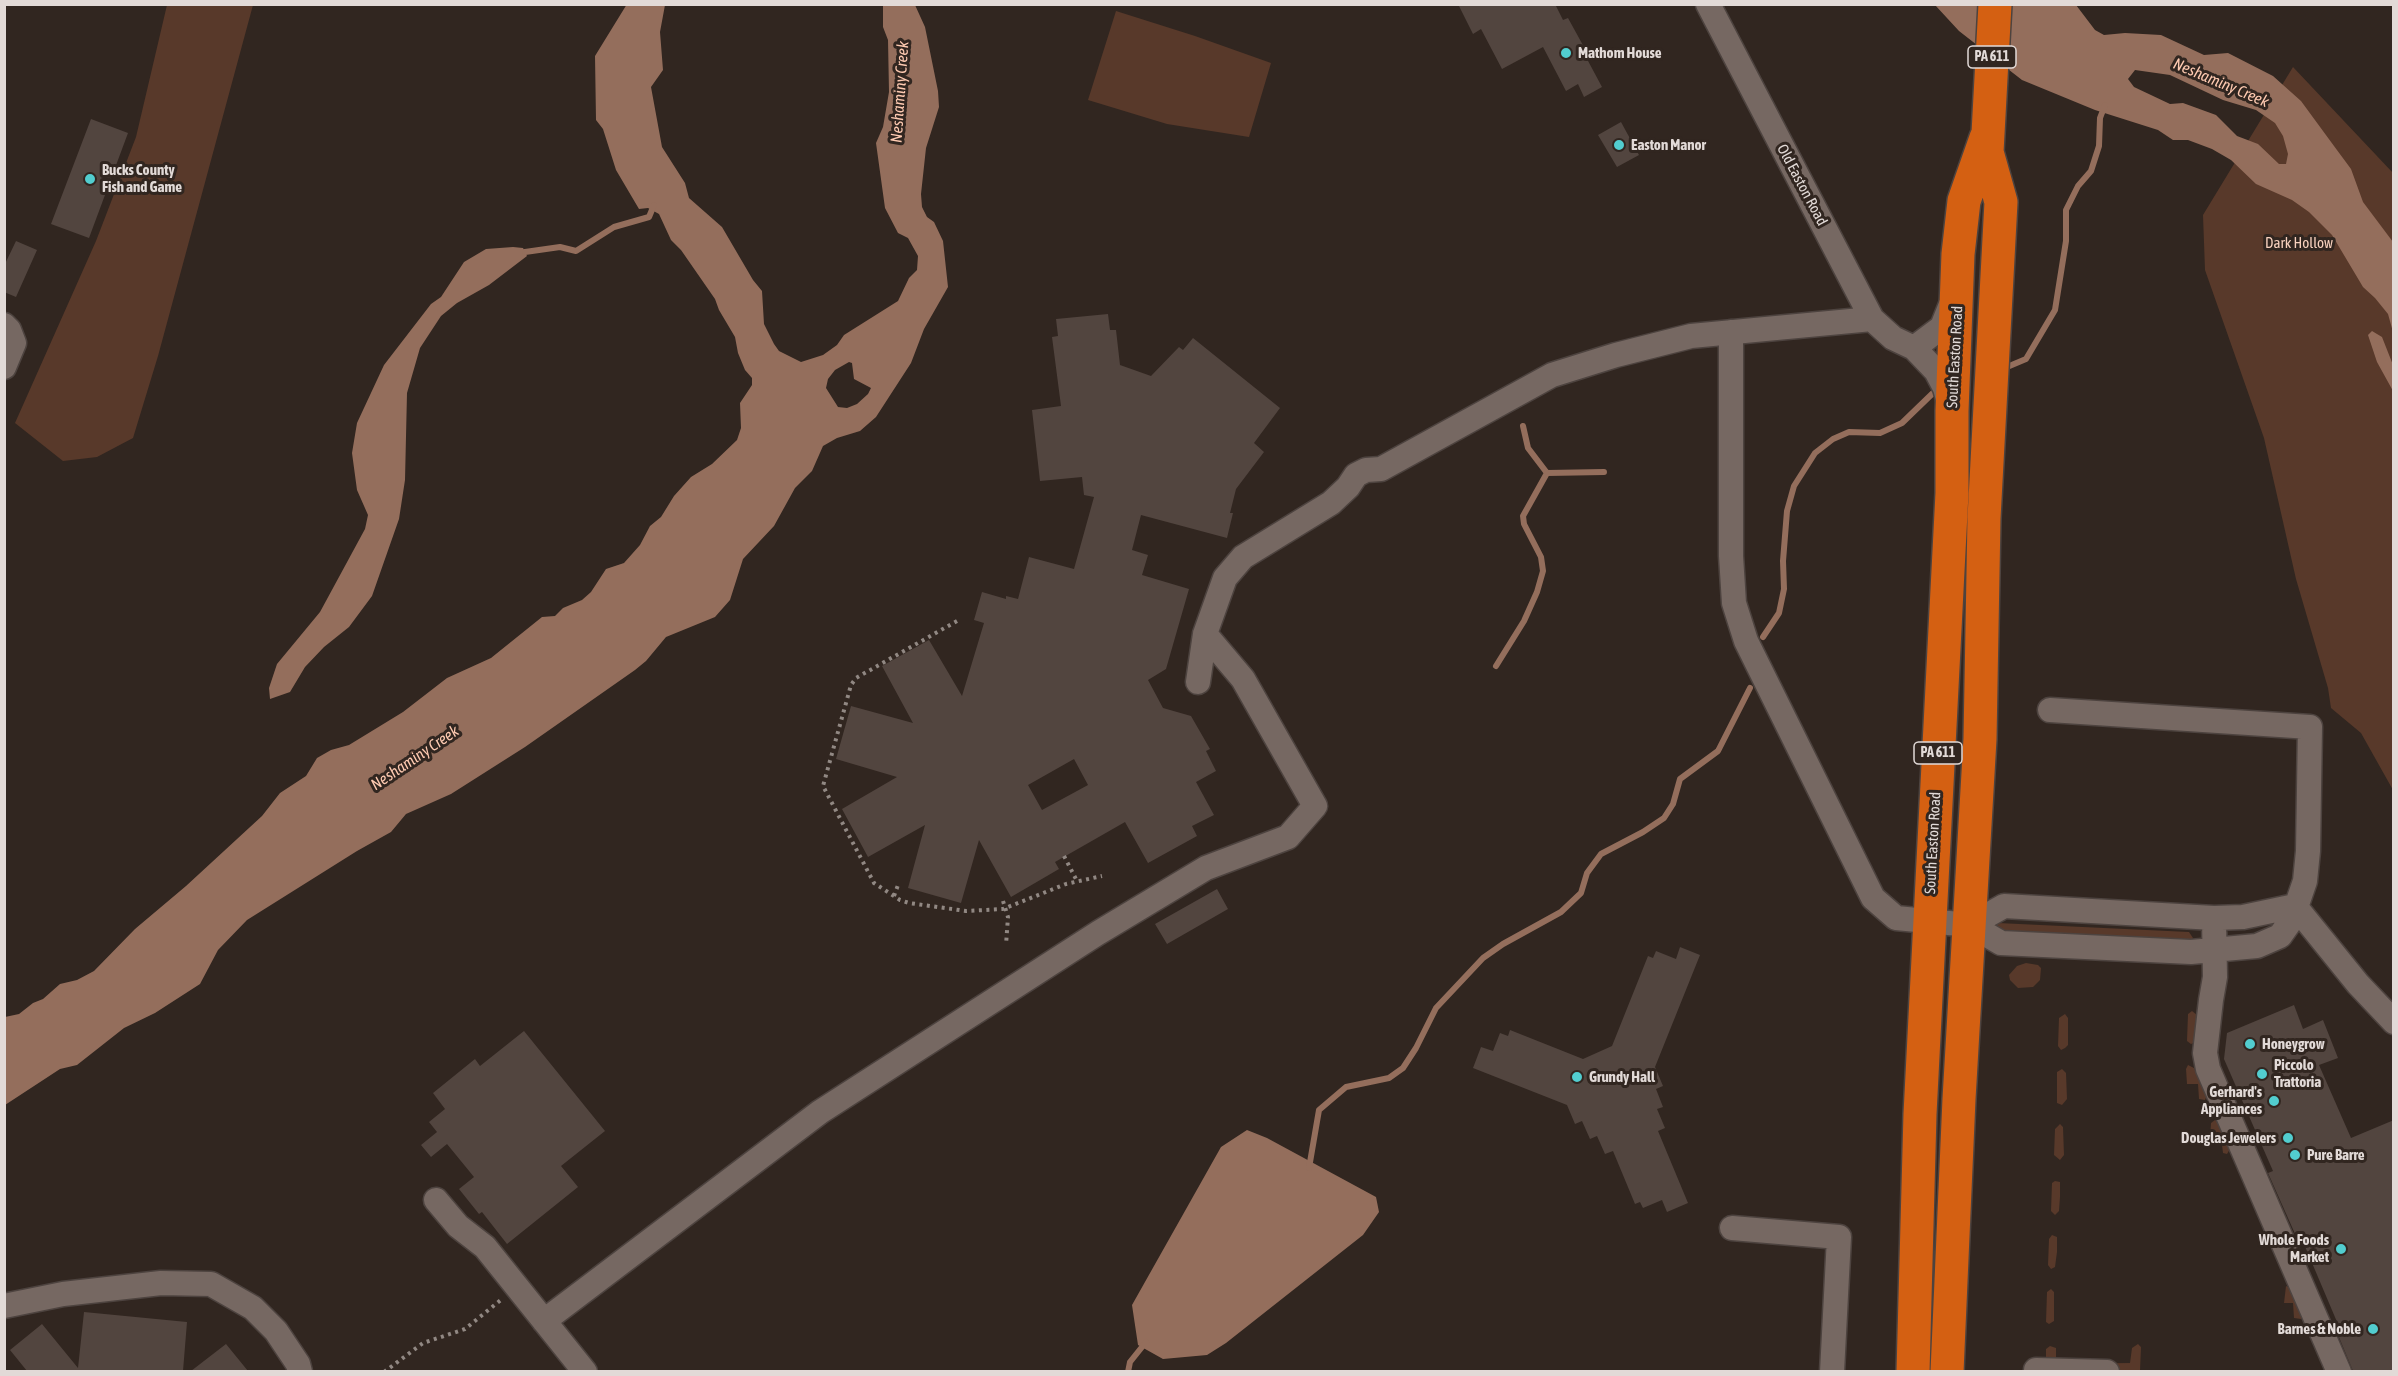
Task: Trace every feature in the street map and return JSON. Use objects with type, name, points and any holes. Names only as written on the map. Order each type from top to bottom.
[{"type":"highway","name":"South Easton Road","points":[[1947,1371],[1959,1099],[1980,739],[1985,496],[2001,202],[1987,152],[1995,4]]},
{"type":"highway","name":"South Easton Road","points":[[1913,1371],[1920,1114],[1952,493],[1952,411],[1958,280],[1964,201],[1987,124]]},
{"type":"street","name":"Old Easton Road","points":[[1708,4],[1872,319],[1893,338],[1914,348],[1936,371],[1945,388],[1952,411]]},
{"type":"street","points":[[1914,348],[1942,327],[1949,313],[1958,280]]},
{"type":"street","points":[[1198,682],[1205,634],[1225,578],[1243,557],[1331,502],[1348,487],[1363,487],[1374,481],[1381,469],[1552,375],[1616,355],[1691,336],[1872,319]]},
{"type":"street","points":[[4,325],[9,330],[14,343],[4,368]]},
{"type":"street","points":[[1731,332],[1731,556],[1734,603],[1746,641],[1874,898],[1896,918],[1970,925],[2001,943],[2191,952],[2257,946],[2280,936],[2292,919],[2305,881],[2308,851],[2310,727],[2050,710]]},
{"type":"street","points":[[544,1321],[820,1112],[1070,951],[1206,868],[1288,837],[1315,806],[1243,679],[1205,634]]},
{"type":"street","points":[[1970,925],[2004,906],[2214,918],[2242,917],[2295,906]]},
{"type":"street","points":[[2295,906],[2358,984],[2394,1022]]},
{"type":"street","points":[[2214,918],[2215,977],[2205,1053],[2208,1069],[2339,1371]]},
{"type":"street","points":[[436,1200],[458,1226],[485,1247],[585,1371]]},
{"type":"street","points":[[1732,1228],[1839,1237],[1832,1371]]},
{"type":"street","points":[[4,1306],[63,1294],[161,1283],[211,1284],[254,1308],[276,1331],[298,1364],[300,1371]]},
{"type":"street","points":[[2036,1370],[2107,1371]]},
{"type":"path","points":[[957,621],[855,678],[851,686],[824,789],[874,883],[909,903],[966,911],[1006,908],[1077,881],[1102,876]]},
{"type":"path","points":[[833,806],[841,802]]},
{"type":"path","points":[[1064,856],[1077,881]]},
{"type":"path","points":[[894,896],[898,885]]},
{"type":"path","points":[[1003,901],[1008,917],[1006,945]]},
{"type":"path","points":[[384,1371],[423,1343],[465,1329],[516,1286]]},
{"type":"green space","points":[[167,5],[253,5],[158,356],[133,438],[97,457],[63,461],[15,423],[96,241],[136,137]]},
{"type":"green space","points":[[1116,11],[1271,63],[1249,137],[1167,124],[1088,100]]},
{"type":"green space","name":"Dark Hollow","points":[[2293,67],[2393,173],[2393,790],[2361,733],[2331,708],[2328,688],[2296,579],[2264,438],[2205,270],[2203,215]]},
{"type":"green space","points":[[1998,923],[2189,932],[2193,938],[2191,940],[1997,932],[1993,926]]},
{"type":"green space","points":[[2026,963],[2038,965],[2041,968],[2040,980],[2033,987],[2018,988],[2010,980],[2009,975],[2017,966]]},
{"type":"green space","points":[[2192,1011],[2197,1015],[2196,1042],[2191,1044],[2187,1041],[2188,1014]]},
{"type":"green space","points":[[2065,1014],[2068,1018],[2068,1045],[2061,1050],[2058,1046],[2059,1018]]},
{"type":"green space","points":[[2188,1065],[2194,1068],[2207,1095],[2205,1100],[2199,1099],[2198,1084],[2187,1084]]},
{"type":"green space","points":[[2062,1069],[2066,1073],[2067,1099],[2062,1105],[2057,1103],[2057,1072]]},
{"type":"green space","points":[[2215,1120],[2220,1125],[2230,1149],[2227,1154],[2223,1153],[2221,1137],[2210,1138],[2211,1123]]},
{"type":"green space","points":[[2060,1124],[2063,1127],[2064,1155],[2060,1160],[2054,1155],[2055,1129]]},
{"type":"green space","points":[[2060,1182],[2060,1197],[2059,1211],[2055,1215],[2051,1211],[2052,1183]]},
{"type":"green space","points":[[2052,1235],[2057,1237],[2057,1252],[2055,1267],[2051,1269],[2048,1265],[2049,1239]]},
{"type":"green space","points":[[2286,1286],[2290,1288],[2302,1315],[2301,1319],[2294,1318],[2293,1303],[2284,1303]]},
{"type":"green space","points":[[2051,1289],[2054,1292],[2054,1321],[2049,1324],[2046,1322],[2047,1292]]},
{"type":"green space","points":[[2138,1344],[2141,1347],[2140,1371],[2046,1367],[2046,1349],[2050,1346],[2056,1348],[2056,1364],[2130,1363],[2132,1348]]},
{"type":"water","name":"Neshaminy Creek","points":[[627,4],[665,5],[660,32],[663,70],[651,87],[662,147],[685,183],[689,198],[722,227],[753,280],[762,291],[764,324],[774,344],[779,351],[801,362],[823,355],[837,345],[844,335],[898,301],[909,278],[917,270],[918,256],[908,238],[898,233],[885,208],[876,143],[883,127],[889,92],[888,40],[883,27],[883,5],[915,5],[925,27],[939,107],[926,148],[921,194],[922,207],[927,217],[934,222],[943,241],[948,287],[924,329],[911,363],[876,417],[860,431],[837,438],[823,446],[812,471],[795,488],[774,526],[743,559],[730,600],[715,617],[666,637],[646,661],[635,670],[525,747],[451,794],[406,814],[391,832],[247,920],[218,950],[200,984],[155,1013],[124,1028],[77,1065],[60,1069],[5,1105],[5,1017],[19,1014],[33,1003],[43,999],[60,984],[77,980],[94,971],[135,929],[262,816],[280,793],[306,776],[317,758],[331,750],[349,745],[403,712],[447,678],[491,658],[542,617],[555,616],[563,608],[582,600],[591,592],[606,569],[624,563],[640,545],[650,526],[661,517],[674,496],[691,477],[712,464],[737,440],[741,428],[740,403],[752,385],[752,378],[745,370],[735,337],[715,299],[681,250],[671,240],[659,214],[648,208],[639,209],[616,170],[603,129],[596,120],[595,56]],"holes":[[[849,362],[852,363],[854,379],[871,388],[857,404],[847,408],[838,407],[826,388],[828,379],[835,370]]]},
{"type":"water","name":"Neshaminy Creek","points":[[1935,5],[2076,5],[2095,30],[2104,35],[2125,33],[2161,35],[2204,55],[2228,53],[2273,76],[2301,101],[2351,169],[2363,202],[2393,242],[2393,332],[2388,314],[2363,287],[2332,235],[2309,212],[2292,200],[2256,184],[2231,160],[2212,149],[2188,140],[2173,140],[2158,130],[2095,110],[2022,80],[1959,31]],"holes":[[[2135,70],[2170,75],[2223,100],[2256,110],[2275,123],[2283,136],[2288,154],[2286,164],[2279,164],[2258,144],[2237,136],[2216,115],[2183,103],[2170,104],[2134,87],[2128,79]]]},
{"type":"water","points":[[523,248],[527,256],[489,285],[457,303],[441,316],[420,348],[407,393],[405,480],[399,519],[372,596],[349,627],[324,647],[305,667],[290,692],[270,699],[269,688],[277,664],[320,612],[365,529],[368,515],[357,490],[352,453],[357,423],[384,365],[431,304],[441,297],[464,262],[486,249]]},
{"type":"water","points":[[2372,331],[2382,337],[2393,365],[2393,391],[2377,362],[2368,335]]},
{"type":"water","points":[[1247,1130],[1267,1138],[1376,1197],[1379,1212],[1363,1235],[1226,1343],[1207,1355],[1163,1359],[1138,1345],[1132,1305],[1221,1147]]},
{"type":"building","name":"Mathom House","points":[[1458,4],[1555,4],[1563,20],[1568,18],[1590,58],[1587,59],[1602,87],[1584,97],[1578,84],[1566,91],[1543,47],[1502,69],[1481,29],[1473,34]]},
{"type":"building","name":"Bucks County Fish and Game","points":[[91,119],[128,133],[89,238],[51,224]]},
{"type":"building","name":"Easton Manor","points":[[1621,122],[1639,155],[1617,167],[1598,135]]},
{"type":"building","points":[[16,241],[37,250],[16,297],[4,292],[4,266]]},
{"type":"building","points":[[1108,314],[1110,330],[1116,330],[1120,365],[1151,376],[1179,347],[1183,350],[1193,338],[1280,408],[1254,443],[1264,452],[1236,489],[1227,538],[1141,515],[1132,550],[1148,555],[1142,575],[1189,589],[1166,669],[1148,680],[1163,708],[1191,716],[1210,749],[1206,751],[1216,771],[1196,782],[1214,815],[1192,826],[1197,836],[1148,863],[1125,822],[1055,862],[1059,869],[1011,897],[979,840],[961,903],[908,888],[925,825],[868,857],[842,809],[897,777],[836,759],[851,706],[913,723],[882,666],[929,640],[962,696],[984,623],[974,620],[982,592],[1006,599],[1006,596],[1018,599],[1029,557],[1074,569],[1094,497],[1084,495],[1082,477],[1040,481],[1032,410],[1061,406],[1052,337],[1058,336],[1056,319]],"holes":[[[1074,759],[1088,785],[1042,810],[1028,785]]]},
{"type":"building","points":[[1217,889],[1228,909],[1167,944],[1155,924]]},
{"type":"building","name":"Grundy Hall","points":[[1680,947],[1700,955],[1655,1067],[1663,1086],[1656,1089],[1663,1107],[1657,1109],[1665,1128],[1658,1131],[1688,1203],[1667,1212],[1662,1200],[1643,1208],[1640,1202],[1635,1204],[1613,1151],[1605,1154],[1597,1136],[1590,1139],[1582,1121],[1575,1124],[1567,1105],[1473,1068],[1481,1047],[1493,1051],[1500,1033],[1508,1036],[1510,1030],[1583,1059],[1612,1046],[1648,956],[1653,958],[1656,951],[1676,959]]},
{"type":"building","points":[[2294,1005],[2303,1029],[2323,1020],[2338,1058],[2319,1065],[2351,1138],[2394,1120],[2394,1371],[2353,1371],[2336,1330],[2340,1329],[2304,1244],[2300,1245],[2268,1173],[2273,1171],[2224,1059],[2227,1033]]},
{"type":"building","points":[[524,1031],[605,1131],[561,1166],[578,1187],[507,1244],[482,1212],[479,1214],[459,1189],[474,1177],[447,1144],[431,1157],[421,1145],[437,1132],[429,1122],[445,1109],[433,1093],[475,1059],[480,1066]]},
{"type":"building","points":[[84,1312],[187,1322],[183,1371],[27,1371],[10,1350],[42,1324],[78,1368]]},
{"type":"building","points":[[226,1344],[248,1371],[191,1371]]},
{"type":"waterway","points":[[2007,367],[2026,359],[2055,310],[2066,241],[2066,210],[2078,186],[2091,171],[2099,146],[2100,118],[2105,105]]},
{"type":"waterway","points":[[525,252],[560,247],[576,251],[614,227],[649,217],[654,205]]},
{"type":"waterway","points":[[1763,637],[1779,613],[1784,589],[1783,561],[1787,511],[1794,486],[1815,453],[1833,439],[1849,432],[1880,433],[1902,423],[1933,393]]},
{"type":"waterway","points":[[1523,426],[1528,448],[1547,473],[1604,472]]},
{"type":"waterway","points":[[1496,666],[1524,621],[1537,592],[1543,571],[1541,557],[1524,524],[1523,516],[1547,473]]},
{"type":"waterway","points":[[1309,1168],[1319,1110],[1346,1087],[1389,1078],[1403,1068],[1436,1008],[1483,958],[1503,944],[1561,912],[1581,893],[1587,873],[1601,854],[1664,818],[1673,804],[1680,779],[1718,751],[1750,688]]},
{"type":"waterway","points":[[1128,1372],[1130,1362],[1146,1342]]},
{"type":"place","name":"Mathom House","points":[[1566,53]]},
{"type":"place","name":"Easton Manor","points":[[1619,145]]},
{"type":"place","name":"Bucks County Fish and Game","points":[[90,179]]},
{"type":"place","name":"Honeygrow","points":[[2250,1044]]},
{"type":"place","name":"Piccolo Trattoria","points":[[2262,1074]]},
{"type":"place","name":"Grundy Hall","points":[[1577,1077]]},
{"type":"place","name":"Gerhard's Appliances","points":[[2274,1101]]},
{"type":"place","name":"Douglas Jewelers","points":[[2288,1138]]},
{"type":"place","name":"Pure Barre","points":[[2295,1155]]},
{"type":"place","name":"Whole Foods Market","points":[[2341,1249]]},
{"type":"place","name":"Barnes & Noble","points":[[2373,1329]]}]
